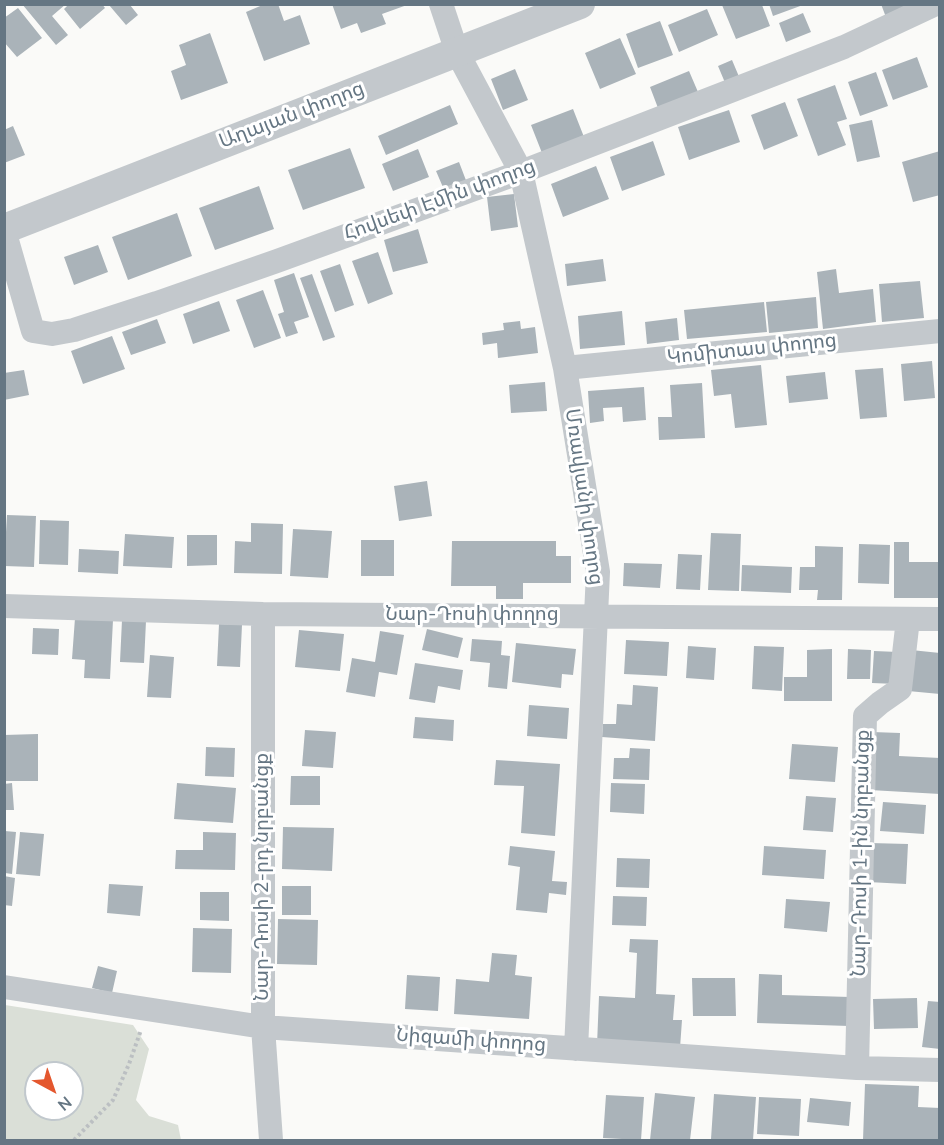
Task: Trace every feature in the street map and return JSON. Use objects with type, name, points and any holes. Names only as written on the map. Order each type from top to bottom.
[{"type":"street","name":"Մռավյանի փողոց","points":[[441,4],[457,52],[521,172],[565,368],[598,573],[576,1048]]},
{"type":"street","name":"Աղայան փողոց","points":[[4,230],[580,4]]},
{"type":"street","name":"Հովսեփ Էմին փողոց","points":[[4,230],[33,331],[52,334],[74,330],[234,276],[521,172],[843,47],[936,4]]},
{"type":"street","name":"Կոմիտաս փողոց","points":[[565,368],[939,332]]},
{"type":"street","name":"Նար-Դոսի փողոց","points":[[4,606],[263,614],[939,619]]},
{"type":"street","name":"Նար-Դոսի 2-րդ նրբանցք","points":[[263,614],[262,1027],[271,1140]]},
{"type":"street","name":"Նար-Դոսի 1-ին նրբանցք","points":[[857,1068],[865,716],[900,689],[908,619]]},
{"type":"street","name":"Նիզամի փողոց","points":[[4,987],[262,1027],[857,1068],[939,1070]]},
{"type":"path","points":[[74,1140],[113,1100],[129,1064],[147,1009]]},
{"type":"shaded area","points":[[5,1005],[133,1025],[149,1049],[136,1100],[149,1116],[178,1125],[181,1140],[5,1140]]},
{"type":"building","points":[[22,4],[66,4],[52,16],[68,35],[56,45]]},
{"type":"building","points":[[69,4],[102,4],[105,8],[80,29],[64,9]]},
{"type":"building","points":[[265,4],[278,4],[284,21],[300,15],[310,44],[264,61],[246,12]]},
{"type":"building","points":[[332,4],[407,5],[382,14],[386,24],[361,33],[357,23],[341,29]]},
{"type":"building","points":[[769,4],[802,4],[803,5],[773,16]]},
{"type":"building","points":[[881,4],[909,4],[887,20]]},
{"type":"building","points":[[109,5],[130,5],[138,15],[126,25]]},
{"type":"building","points":[[722,5],[762,5],[770,26],[736,39]]},
{"type":"building","points":[[18,8],[42,38],[17,57],[4,42],[4,18]]},
{"type":"building","points":[[707,9],[718,35],[679,52],[668,25]]},
{"type":"building","points":[[803,13],[811,32],[786,42],[779,23]]},
{"type":"building","points":[[660,21],[673,55],[638,68],[626,34]]},
{"type":"building","points":[[210,33],[228,83],[181,100],[171,71],[186,65],[179,45]]},
{"type":"building","points":[[620,38],[636,74],[600,89],[585,53]]},
{"type":"building","points":[[917,57],[928,87],[893,100],[882,70]]},
{"type":"building","points":[[732,60],[740,79],[726,85],[718,66]]},
{"type":"building","points":[[515,69],[528,100],[503,110],[491,79]]},
{"type":"building","points":[[689,71],[698,92],[658,108],[650,87]]},
{"type":"building","points":[[876,72],[888,106],[860,116],[848,82]]},
{"type":"building","points":[[835,85],[847,119],[837,122],[846,145],[818,156],[797,99]]},
{"type":"building","points":[[785,102],[798,136],[764,150],[751,115]]},
{"type":"building","points":[[450,105],[458,124],[386,155],[378,136]]},
{"type":"building","points":[[573,109],[584,137],[542,153],[531,125]]},
{"type":"building","points":[[729,110],[740,142],[689,160],[678,127]]},
{"type":"building","points":[[872,120],[880,157],[857,162],[849,125]]},
{"type":"building","points":[[13,126],[25,155],[4,163],[4,130]]},
{"type":"building","points":[[653,141],[665,175],[622,191],[610,157]]},
{"type":"building","points":[[350,148],[365,188],[303,210],[288,170]]},
{"type":"building","points":[[418,149],[429,177],[393,191],[382,164]]},
{"type":"building","points":[[940,151],[940,195],[913,202],[902,162]]},
{"type":"building","points":[[459,162],[467,183],[445,192],[436,171]]},
{"type":"building","points":[[596,166],[609,199],[563,217],[551,184]]},
{"type":"building","points":[[259,186],[274,229],[215,250],[199,208]]},
{"type":"building","points":[[514,194],[518,227],[491,231],[487,197]]},
{"type":"building","points":[[177,213],[192,256],[128,280],[112,237]]},
{"type":"building","points":[[418,229],[428,263],[393,272],[384,240]]},
{"type":"building","points":[[98,245],[108,272],[74,285],[64,257]]},
{"type":"building","points":[[378,252],[393,294],[368,304],[352,261]]},
{"type":"building","points":[[603,259],[606,281],[567,286],[565,264]]},
{"type":"building","points":[[340,264],[354,305],[335,312],[320,271]]},
{"type":"building","points":[[836,269],[839,293],[873,289],[876,322],[823,329],[817,272]]},
{"type":"building","points":[[294,273],[309,317],[294,322],[298,333],[286,337],[278,314],[284,312],[274,280]]},
{"type":"building","points":[[312,274],[335,337],[323,341],[300,278]]},
{"type":"building","points":[[920,281],[924,318],[882,322],[879,284]]},
{"type":"building","points":[[263,290],[281,338],[254,348],[236,300]]},
{"type":"building","points":[[816,297],[818,328],[769,333],[766,302]]},
{"type":"building","points":[[219,301],[230,331],[193,344],[183,314]]},
{"type":"building","points":[[764,302],[767,332],[687,339],[684,310]]},
{"type":"building","points":[[622,311],[625,345],[580,349],[578,316]]},
{"type":"building","points":[[677,318],[679,340],[647,344],[645,322]]},
{"type":"building","points":[[157,319],[166,343],[131,355],[122,332]]},
{"type":"building","points":[[520,321],[521,329],[535,327],[538,353],[498,358],[497,343],[483,345],[482,333],[504,330],[503,323]]},
{"type":"building","points":[[112,336],[125,369],[83,384],[71,351]]},
{"type":"building","points":[[932,361],[935,398],[904,401],[901,364]]},
{"type":"building","points":[[761,365],[767,425],[735,428],[731,394],[714,396],[711,370]]},
{"type":"building","points":[[883,368],[887,417],[860,419],[855,370]]},
{"type":"building","points":[[24,370],[29,395],[4,400],[4,373]]},
{"type":"building","points":[[825,372],[828,399],[789,403],[786,376]]},
{"type":"building","points":[[545,382],[547,411],[511,413],[509,385]]},
{"type":"building","points":[[702,383],[705,438],[659,440],[658,417],[672,417],[670,385]]},
{"type":"building","points":[[644,387],[646,420],[623,422],[622,407],[603,408],[604,421],[590,423],[588,391]]},
{"type":"building","points":[[427,481],[432,516],[399,521],[394,486]]},
{"type":"building","points":[[7,515],[36,516],[34,567],[4,566],[4,532],[6,532]]},
{"type":"building","points":[[40,520],[69,521],[68,565],[39,564]]},
{"type":"building","points":[[251,523],[283,524],[282,574],[234,573],[235,541],[251,542]]},
{"type":"building","points":[[293,529],[332,531],[328,578],[290,576]]},
{"type":"building","points":[[711,533],[741,534],[739,591],[708,590]]},
{"type":"building","points":[[125,534],[174,537],[172,568],[123,566]]},
{"type":"building","points":[[187,535],[217,535],[217,565],[187,566]]},
{"type":"building","points":[[361,540],[394,540],[394,576],[361,576]]},
{"type":"building","points":[[452,541],[556,541],[556,556],[571,556],[571,583],[523,583],[523,599],[496,599],[496,586],[451,586]]},
{"type":"building","points":[[894,542],[909,542],[909,562],[940,562],[940,598],[894,598]]},
{"type":"building","points":[[859,544],[890,545],[889,584],[858,583]]},
{"type":"building","points":[[815,546],[843,547],[842,600],[817,600],[818,590],[799,590],[800,567],[815,567]]},
{"type":"building","points":[[79,549],[119,551],[118,574],[78,572]]},
{"type":"building","points":[[678,554],[702,555],[700,590],[676,589]]},
{"type":"building","points":[[624,563],[662,564],[660,588],[623,586]]},
{"type":"building","points":[[742,565],[792,567],[791,593],[741,591]]},
{"type":"building","points":[[75,618],[113,620],[110,679],[84,678],[85,660],[72,659]]},
{"type":"building","points":[[122,620],[146,621],[144,663],[120,662]]},
{"type":"building","points":[[219,624],[242,625],[240,667],[217,666]]},
{"type":"building","points":[[33,628],[59,629],[58,655],[32,654]]},
{"type":"building","points":[[427,629],[463,638],[458,658],[422,650]]},
{"type":"building","points":[[299,630],[344,634],[340,671],[295,667]]},
{"type":"building","points":[[380,631],[404,635],[397,675],[379,672],[375,697],[346,692],[352,658],[375,662]]},
{"type":"building","points":[[472,639],[502,641],[501,655],[510,656],[507,689],[488,687],[490,663],[470,661]]},
{"type":"building","points":[[626,640],[669,642],[667,676],[624,674]]},
{"type":"building","points":[[516,643],[576,649],[573,675],[562,674],[561,688],[512,682]]},
{"type":"building","points":[[688,646],[716,648],[714,680],[686,678]]},
{"type":"building","points":[[754,646],[784,647],[782,691],[752,689]]},
{"type":"building","points":[[832,649],[832,701],[784,701],[784,677],[807,677],[807,650]]},
{"type":"building","points":[[848,649],[871,650],[870,679],[847,679]]},
{"type":"building","points":[[911,650],[940,653],[940,694],[908,691]]},
{"type":"building","points":[[874,651],[898,652],[896,684],[872,683]]},
{"type":"building","points":[[150,655],[174,657],[171,698],[147,697]]},
{"type":"building","points":[[415,663],[463,670],[460,690],[438,686],[435,703],[409,699]]},
{"type":"building","points":[[633,685],[658,687],[655,741],[602,737],[603,724],[616,724],[617,704],[632,705]]},
{"type":"building","points":[[529,705],[569,708],[567,739],[527,736]]},
{"type":"building","points":[[415,717],[454,720],[453,741],[413,738]]},
{"type":"building","points":[[305,730],[336,732],[333,768],[302,766]]},
{"type":"building","points":[[872,732],[900,733],[899,756],[940,758],[940,794],[870,790]]},
{"type":"building","points":[[38,734],[38,781],[4,781],[4,735]]},
{"type":"building","points":[[792,744],[838,747],[835,782],[789,779]]},
{"type":"building","points":[[206,747],[235,748],[234,777],[205,776]]},
{"type":"building","points":[[630,748],[650,749],[649,780],[613,779],[614,758],[629,758]]},
{"type":"building","points":[[496,760],[560,764],[555,836],[521,833],[524,786],[494,785]]},
{"type":"building","points":[[291,776],[320,776],[320,805],[290,805]]},
{"type":"building","points":[[12,783],[14,810],[4,810],[4,784]]},
{"type":"building","points":[[177,783],[236,788],[233,823],[174,819]]},
{"type":"building","points":[[611,783],[645,784],[644,814],[610,812]]},
{"type":"building","points":[[806,796],[836,798],[833,832],[803,830]]},
{"type":"building","points":[[883,802],[926,805],[924,834],[880,831]]},
{"type":"building","points":[[283,827],[334,828],[332,871],[282,869]]},
{"type":"building","points":[[5,831],[16,832],[12,874],[5,873]]},
{"type":"building","points":[[20,832],[44,834],[40,876],[16,874]]},
{"type":"building","points":[[203,832],[236,833],[235,870],[175,869],[176,850],[203,850]]},
{"type":"building","points":[[870,843],[908,844],[906,884],[868,882]]},
{"type":"building","points":[[510,846],[555,851],[552,881],[567,882],[566,895],[549,893],[547,913],[516,910],[520,867],[508,865]]},
{"type":"building","points":[[764,846],[826,850],[824,879],[762,875]]},
{"type":"building","points":[[617,858],[650,859],[649,888],[616,887]]},
{"type":"building","points":[[4,876],[15,878],[12,906],[4,905]]},
{"type":"building","points":[[109,884],[143,886],[140,916],[107,913]]},
{"type":"building","points":[[282,886],[311,886],[311,915],[282,915]]},
{"type":"building","points":[[200,892],[229,892],[229,921],[200,920]]},
{"type":"building","points":[[613,896],[647,897],[646,926],[612,925]]},
{"type":"building","points":[[786,899],[830,902],[827,932],[784,928]]},
{"type":"building","points":[[278,919],[318,920],[317,965],[277,964]]},
{"type":"building","points":[[193,928],[232,929],[231,973],[192,972]]},
{"type":"building","points":[[630,939],[658,940],[656,994],[675,995],[673,1020],[682,1020],[680,1048],[597,1045],[599,996],[635,998],[637,953],[629,952]]},
{"type":"building","points":[[492,953],[517,955],[515,975],[532,977],[529,1019],[454,1014],[456,979],[489,982]]},
{"type":"building","points":[[98,966],[117,971],[112,993],[92,988]]},
{"type":"building","points":[[759,974],[782,975],[782,995],[850,997],[849,1026],[757,1023]]},
{"type":"building","points":[[407,975],[440,977],[438,1011],[405,1009]]},
{"type":"building","points":[[692,978],[735,978],[736,1016],[693,1016]]},
{"type":"building","points":[[917,998],[918,1028],[874,1029],[873,999]]},
{"type":"building","points":[[928,1001],[940,1002],[940,1049],[922,1047]]},
{"type":"building","points":[[865,1084],[919,1086],[918,1107],[940,1108],[940,1140],[863,1140]]},
{"type":"building","points":[[655,1093],[695,1097],[690,1140],[650,1140]]},
{"type":"building","points":[[714,1094],[756,1097],[753,1140],[711,1139]]},
{"type":"building","points":[[606,1095],[644,1097],[641,1140],[603,1138]]},
{"type":"building","points":[[759,1097],[801,1099],[799,1136],[757,1134]]},
{"type":"building","points":[[810,1098],[851,1102],[849,1126],[807,1122]]}]
